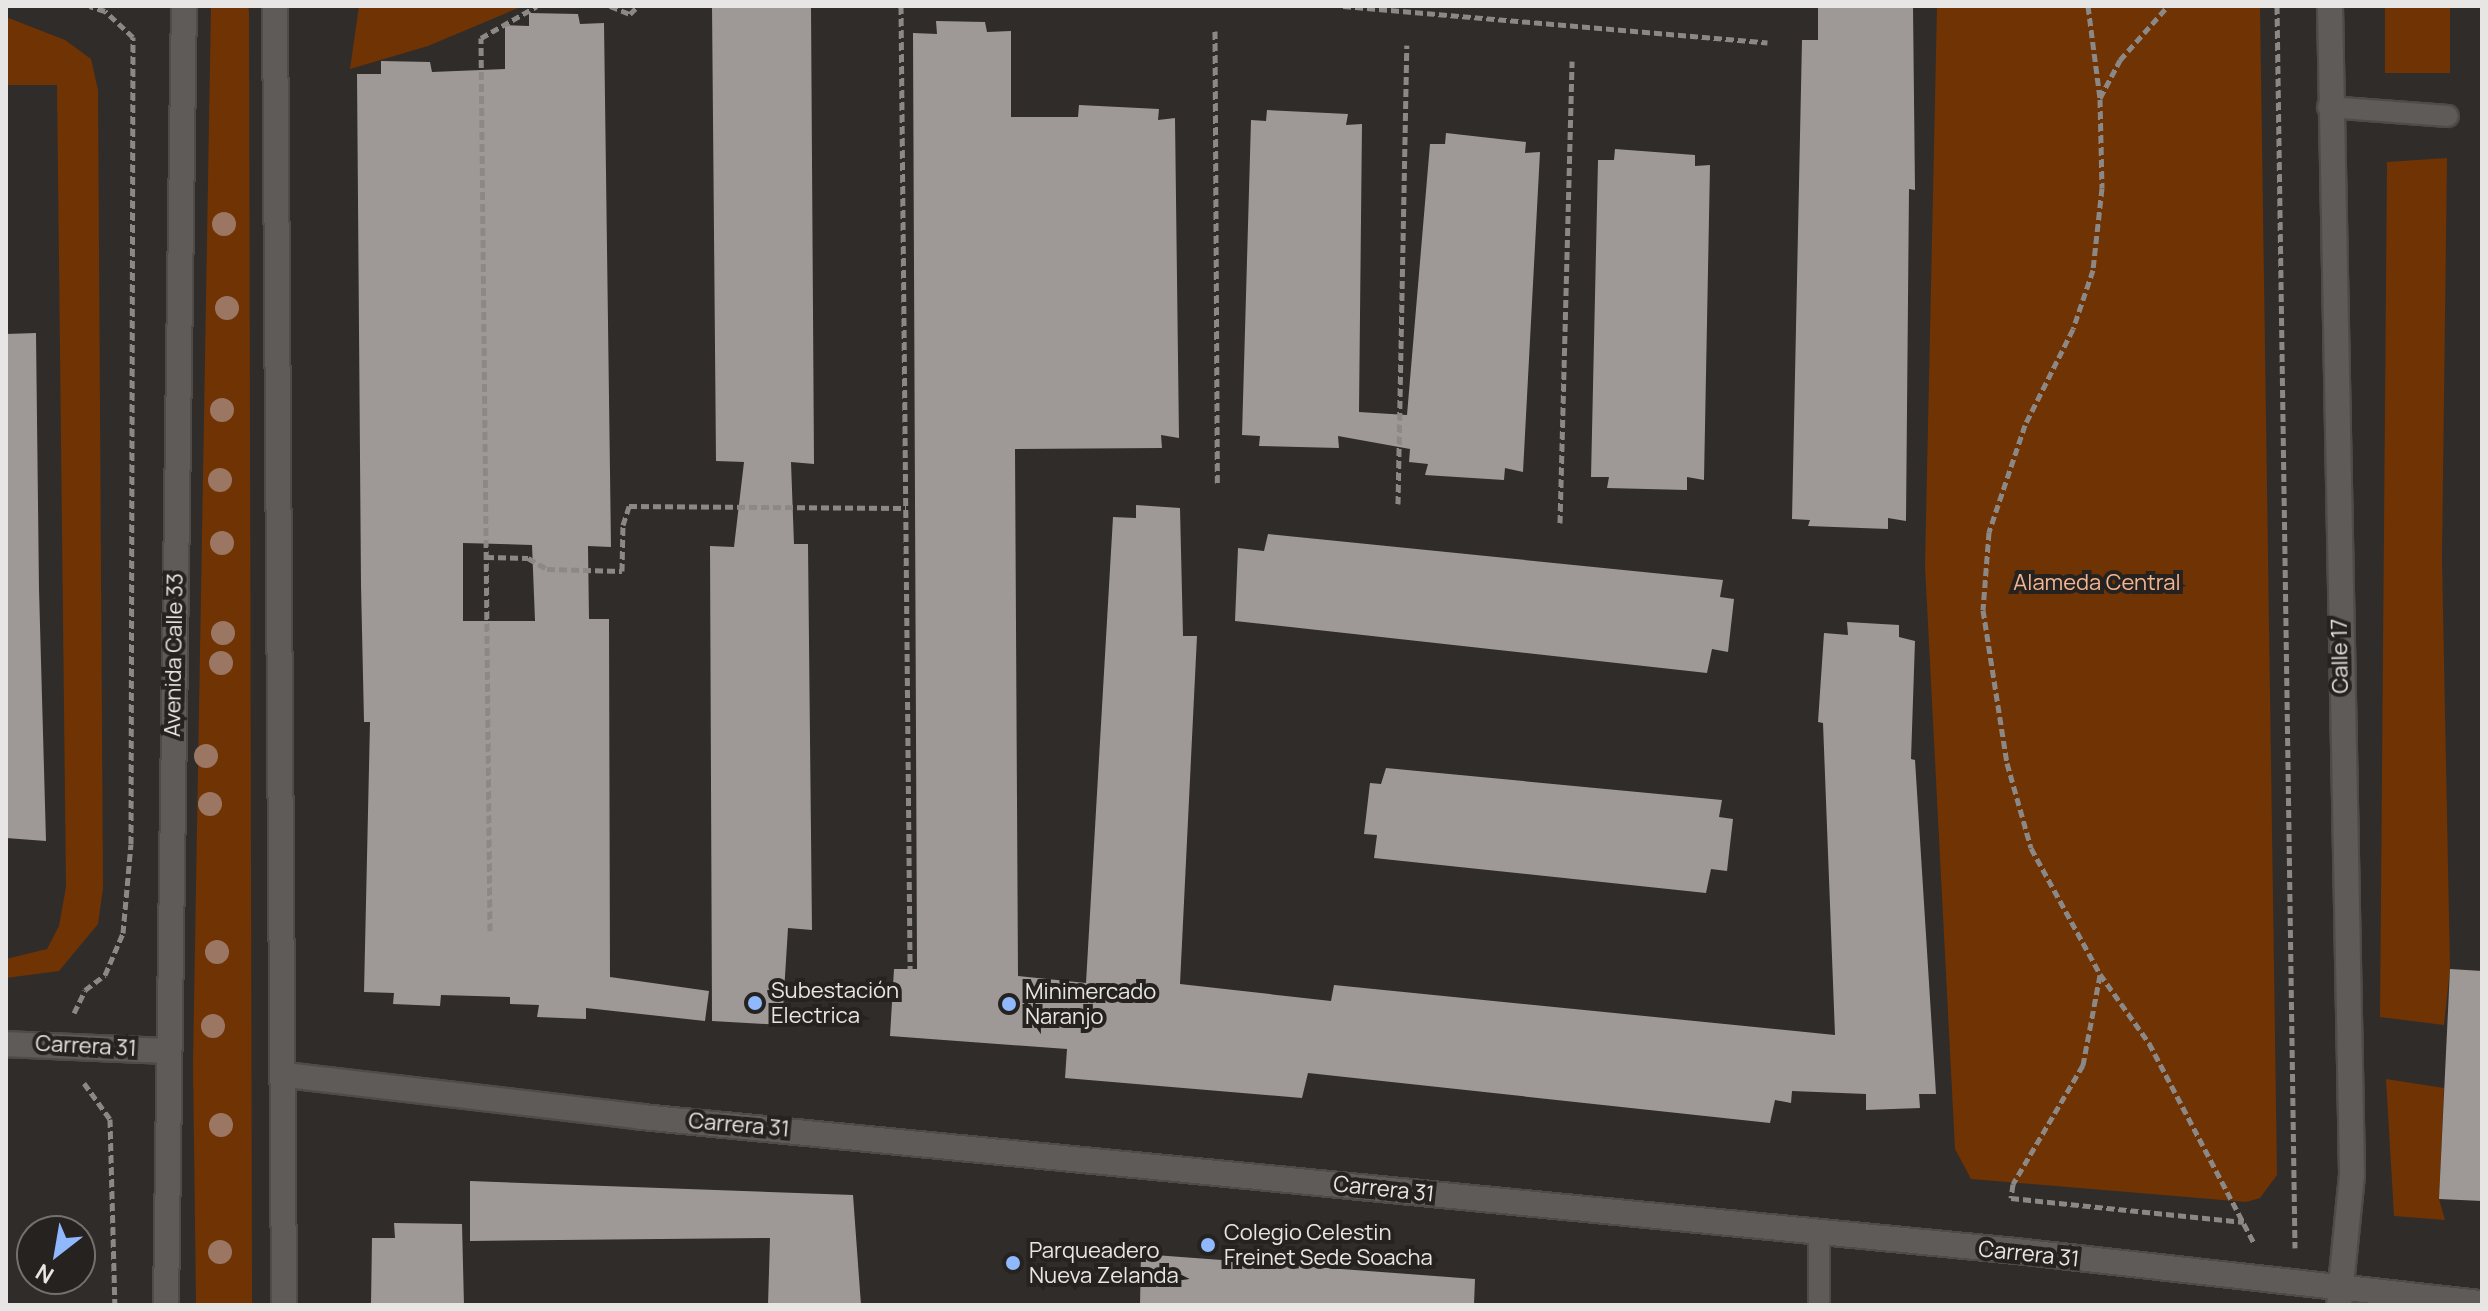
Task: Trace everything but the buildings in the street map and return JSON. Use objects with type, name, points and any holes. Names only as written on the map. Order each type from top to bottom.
[{"type":"street","name":"Avenida Calle 33","points":[[166,1305],[167,1051],[184,6]]},
{"type":"street","points":[[275,6],[286,1075],[284,1305]]},
{"type":"street","name":"Calle 17","points":[[2330,6],[2328,107],[2352,1175],[2339,1296]]},
{"type":"street","name":"Carrera 31","points":[[6,1044],[167,1051]]},
{"type":"street","name":"Carrera 31","points":[[286,1075],[642,1117],[1819,1233],[2284,1283],[2339,1296],[2482,1303]]},
{"type":"lane","points":[[2328,107],[2448,116]]},
{"type":"lane","points":[[1819,1233],[1819,1305]]},
{"type":"path","points":[[90,6],[105,11],[133,37],[131,844],[129,900],[120,943],[105,975],[85,990],[68,1027],[66,1045],[71,1072],[96,1095],[110,1119],[115,1305]]},
{"type":"path","points":[[490,931],[481,38],[537,6]]},
{"type":"path","points":[[610,6],[630,14],[638,6]]},
{"type":"path","points":[[901,6],[910,969]]},
{"type":"path","points":[[1343,6],[1767,42]]},
{"type":"path","points":[[2088,6],[2100,99],[2102,188],[2093,270],[2073,329],[2025,425],[1989,532],[1983,610],[2007,763],[2031,848],[2100,974],[2149,1043],[2245,1222],[2284,1283]]},
{"type":"path","points":[[2100,99],[2120,60],[2168,6]]},
{"type":"path","points":[[2277,6],[2284,1283]]},
{"type":"path","points":[[1215,31],[1217,483]]},
{"type":"path","points":[[1398,504],[1407,45]]},
{"type":"path","points":[[1560,523],[1572,61]]},
{"type":"path","points":[[486,557],[528,558],[547,569],[622,571],[623,525],[629,506],[906,508]]},
{"type":"path","points":[[2100,974],[2083,1065],[2013,1184],[2011,1198],[2245,1222]]},
{"type":"green space","points":[[211,6],[248,6],[249,12],[252,1305],[196,1305],[193,1063]]},
{"type":"green space","points":[[359,6],[523,6],[428,46],[350,69]]},
{"type":"green space","name":"Alameda Central","points":[[1937,6],[2260,6],[2277,1175],[2260,1198],[2246,1202],[1971,1179],[1955,1149],[1925,566]]},
{"type":"green space","points":[[2385,6],[2450,6],[2450,73],[2385,73]]},
{"type":"green space","points":[[6,17],[65,40],[91,59],[98,90],[103,888],[98,924],[59,971],[6,978],[6,959],[47,949],[59,926],[66,887],[57,85],[6,85]]},
{"type":"green space","points":[[2447,158],[2442,559],[2450,969],[2444,1025],[2380,1017],[2387,162]]},
{"type":"green space","points":[[2386,1079],[2444,1088],[2439,1199],[2445,1220],[2394,1216]]},
{"type":"place","name":"Subestación Electrica","points":[[755,1003]]},
{"type":"place","name":"Minimercado Naranjo","points":[[1009,1004]]},
{"type":"place","name":"Colegio Celestin Freinet Sede Soacha","points":[[1208,1245]]},
{"type":"place","name":"Parqueadero Nueva Zelanda","points":[[1013,1263]]}]
